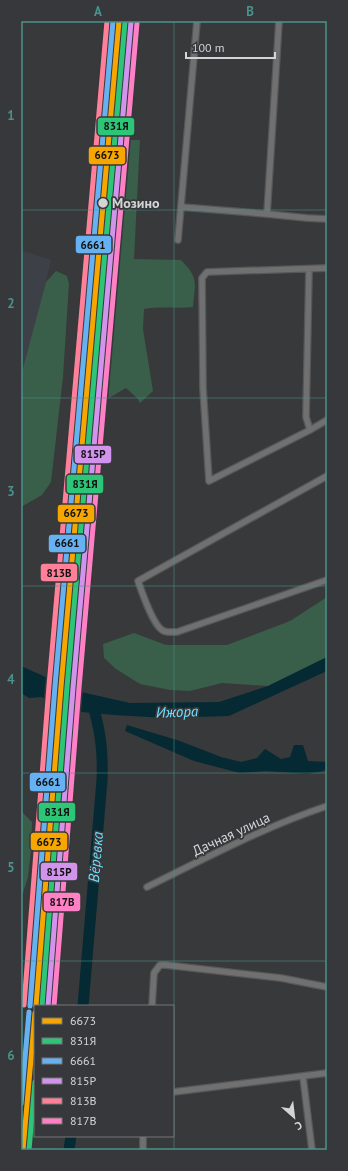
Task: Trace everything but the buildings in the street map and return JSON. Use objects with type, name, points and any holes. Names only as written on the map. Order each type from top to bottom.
[{"type":"street","points":[[178,240],[197,21]]},
{"type":"street","points":[[267,214],[279,21]]},
{"type":"street","points":[[181,207],[327,219]]},
{"type":"street","points":[[327,268],[207,272],[202,278],[203,388],[209,481],[327,420]]},
{"type":"street","points":[[309,269],[306,418],[310,430]]},
{"type":"street","points":[[327,476],[138,581],[155,623],[161,629],[168,632],[177,632],[327,580]]},
{"type":"street","name":"Дачная улица","points":[[147,887],[224,849],[301,815],[327,806]]},
{"type":"street","points":[[152,1005],[154,973],[160,965],[273,978],[327,987]]},
{"type":"street","points":[[174,1092],[327,1073]]},
{"type":"street","points":[[303,1077],[312,1150]]},
{"type":"street","points":[[143,1150],[144,1137]]},
{"type":"shaded area","points":[[21,250],[51,260],[21,386]]},
{"type":"green space","points":[[129,140],[140,140],[134,259],[181,260],[191,272],[195,286],[193,307],[144,309],[143,329],[153,391],[140,403],[137,398],[126,388],[109,398],[102,381],[109,238],[121,147]]},
{"type":"green space","points":[[56,271],[67,276],[69,284],[63,377],[51,482],[42,495],[21,507],[21,376],[46,282]]},
{"type":"green space","points":[[327,597],[327,657],[268,686],[222,683],[190,691],[170,690],[140,684],[116,669],[104,658],[103,644],[134,633],[166,645],[227,645],[290,621]]},
{"type":"green space","points":[[21,811],[32,822],[28,877],[21,899]]},
{"type":"water","name":"Ижора","points":[[327,657],[327,671],[229,716],[165,718],[82,712],[41,697],[29,698],[21,693],[21,666],[50,679],[52,687],[61,690],[63,682],[81,692],[130,703],[219,702],[268,686]]},
{"type":"water","points":[[127,725],[180,741],[221,757],[241,762],[257,758],[265,749],[281,759],[290,757],[294,745],[303,745],[308,761],[327,762],[327,770],[308,774],[266,771],[240,773],[194,761],[125,731]]},
{"type":"waterway","name":"Вёревка","points":[[83,1005],[102,780],[101,744],[94,709]]},
{"type":"waterway","name":"Вёревка","points":[[69,1150],[71,1137]]},
{"type":"transit line","name":"813В","points":[[24,1005],[49,686],[107,21]]},
{"type":"transit line","name":"6661","points":[[30,1006],[55,686],[113,21]]},
{"type":"transit line","name":"6673","points":[[36,1005],[61,687],[119,21]]},
{"type":"transit line","name":"831Я","points":[[42,1005],[67,687],[125,22]]},
{"type":"transit line","name":"815Р","points":[[48,1005],[73,688],[131,22]]},
{"type":"transit line","name":"817В","points":[[54,1005],[79,688],[137,23]]},
{"type":"transit line","name":"6661","points":[[21,1104],[29,1012]]},
{"type":"transit line","name":"6673","points":[[23,1150],[34,1024]]},
{"type":"transit line","name":"831Я","points":[[29,1150],[34,1093]]},
{"type":"place","name":"Мозино","points":[[103,203]]}]
